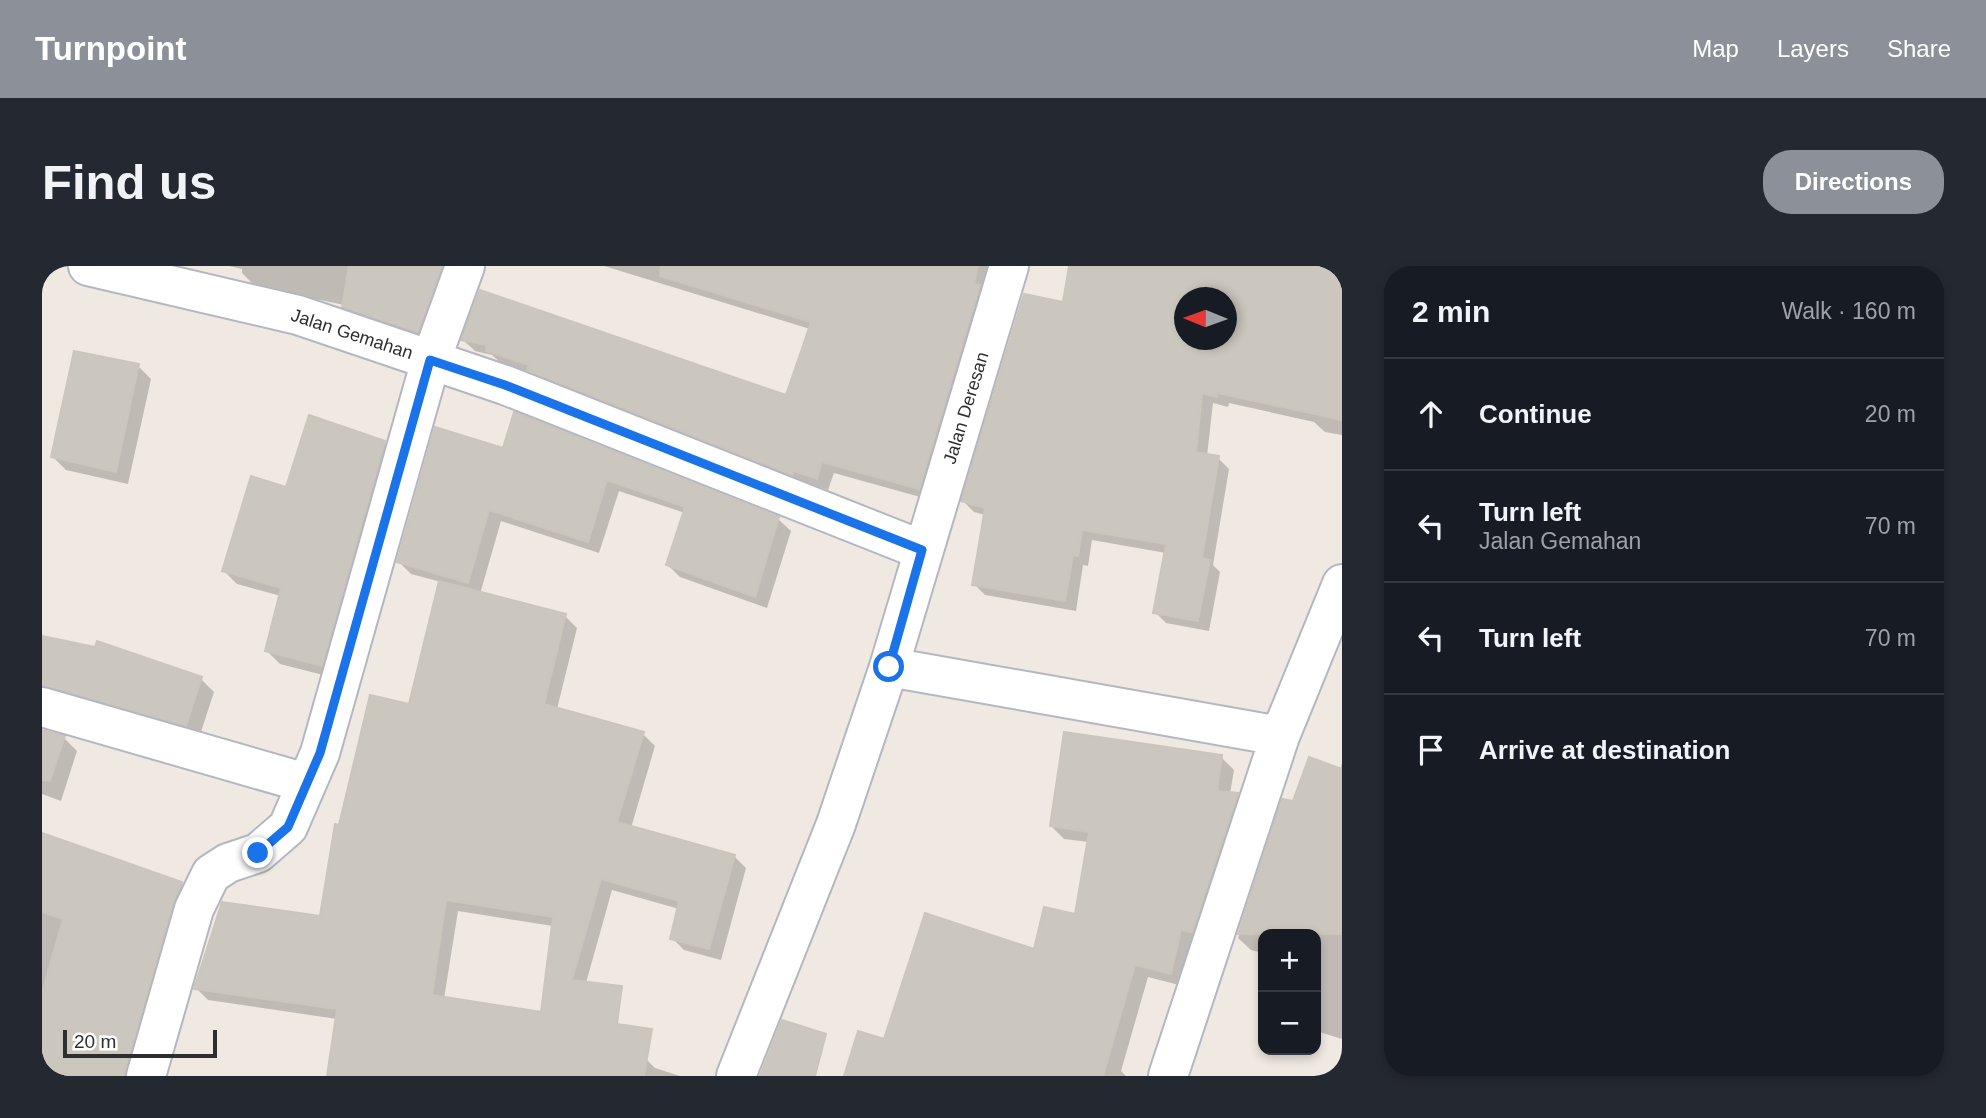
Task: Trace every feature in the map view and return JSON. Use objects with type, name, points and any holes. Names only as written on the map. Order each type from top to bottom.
[{"type":"street","name":"Jalan Gemahan","points":[[88,266],[166,275],[298,315],[505,385],[922,550]]},
{"type":"street","points":[[146,1076],[190,920],[211,874],[228,863],[258,853],[288,827],[327,733],[430,360],[465,266]]},
{"type":"street","name":"Jalan Deresan","points":[[736,1076],[836,824],[889,667],[1009,266]]},
{"type":"street","points":[[1168,1076],[1280,736],[1342,584]]},
{"type":"street","points":[[889,667],[1280,736]]},
{"type":"street","points":[[42,707],[306,783]]},
{"type":"building","points":[[349,266],[442,266],[418,332],[342,307]]},
{"type":"building","points":[[661,266],[978,266],[974,284],[980,285],[919,489],[822,462],[817,479],[794,471],[792,475],[527,370],[529,365],[486,351],[487,345],[461,340],[480,290],[786,395],[811,322],[660,276]]},
{"type":"building","points":[[1069,266],[1342,266],[1342,420],[1218,393],[1217,397],[1202,393],[1196,452],[1219,456],[1202,558],[1210,560],[1198,621],[1153,613],[1166,544],[1082,530],[1078,556],[1073,555],[1065,601],[972,585],[985,508],[961,501],[1024,294],[1063,302]]},
{"type":"building","points":[[74,351],[139,364],[116,472],[51,457]]},
{"type":"building","points":[[514,412],[779,517],[755,597],[666,565],[685,507],[607,480],[588,542],[489,510],[468,583],[397,562],[435,427],[503,448]]},
{"type":"building","points":[[309,415],[385,441],[322,666],[265,651],[281,588],[222,571],[251,476],[286,487]]},
{"type":"building","points":[[439,581],[566,614],[544,704],[644,732],[617,822],[735,855],[709,949],[670,939],[679,901],[601,879],[572,980],[622,986],[617,1024],[652,1029],[644,1076],[327,1076],[337,1009],[194,989],[222,902],[320,916],[335,824],[339,825],[370,695],[409,704]],"holes":[[[446,900],[553,917],[541,1012],[432,995]]]},
{"type":"building","points":[[42,636],[95,647],[97,641],[202,677],[186,726],[42,686]]},
{"type":"building","points":[[42,730],[65,736],[50,781],[42,780]]},
{"type":"building","points":[[1064,732],[1222,755],[1217,791],[1238,793],[1192,932],[1181,930],[1171,974],[1135,965],[1103,1076],[844,1076],[858,1031],[884,1039],[925,913],[1034,949],[1044,907],[1075,914],[1089,832],[1050,826]]},
{"type":"building","points":[[1309,757],[1342,769],[1342,934],[1321,934],[1321,929],[1258,929],[1258,934],[1238,934],[1282,799],[1293,801]]},
{"type":"building","points":[[42,833],[182,882],[173,903],[124,1076],[42,1076],[42,993],[63,919],[42,912]]},
{"type":"building","points":[[782,1020],[826,1034],[815,1076],[760,1076]]},
{"type":"route","points":[[258,853],[288,827],[320,753],[430,360],[505,385],[922,550],[889,667]]}]
